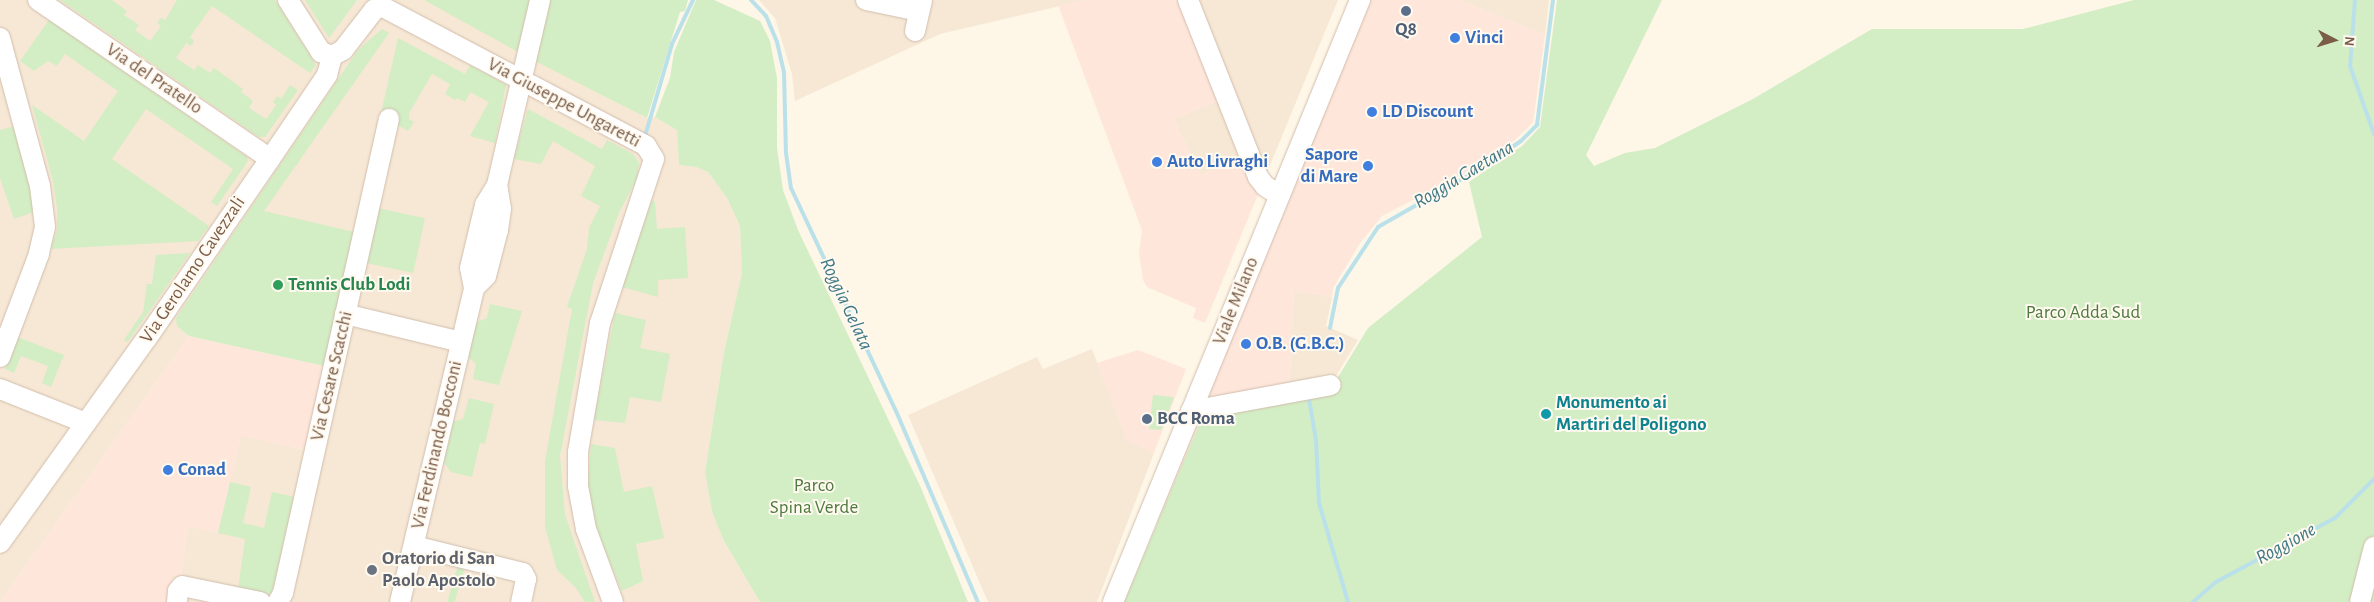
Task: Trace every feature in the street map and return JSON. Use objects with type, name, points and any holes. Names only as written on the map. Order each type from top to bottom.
[{"type":"street","name":"Via del Pratello","points":[[38,0],[270,159]]},
{"type":"street","points":[[288,0],[321,52],[332,56],[344,50],[381,3]]},
{"type":"street","name":"Via Ferdinando Bocconi","points":[[400,602],[474,288],[470,274],[472,259],[485,204],[497,186],[540,0]]},
{"type":"street","points":[[866,0],[921,6],[916,31]]},
{"type":"street","points":[[1188,0],[1258,177],[1265,186],[1279,195]]},
{"type":"street","name":"Viale Milano","points":[[1113,602],[1360,0]]},
{"type":"street","name":"Via Giuseppe Ungaretti","points":[[381,3],[521,81],[646,146],[654,159],[600,323],[578,452],[578,486],[586,528],[613,602]]},
{"type":"street","points":[[0,38],[40,186],[45,227],[39,254],[0,357]]},
{"type":"street","name":"Via Gerolamo Cavezzali","points":[[0,543],[7,521],[86,423],[270,159],[327,75],[332,56]]},
{"type":"street","name":"Via Cesare Scacchi","points":[[278,602],[283,593],[389,119]]},
{"type":"street","points":[[345,314],[461,342]]},
{"type":"street","points":[[1191,411],[1331,385]]},
{"type":"street","points":[[0,389],[86,423]]},
{"type":"street","points":[[414,546],[525,575],[521,602]]},
{"type":"street","points":[[2360,602],[2374,547]]},
{"type":"street","points":[[177,602],[178,591],[182,586],[260,602]]},
{"type":"shaded area","points":[[0,0],[424,0],[647,118],[655,117],[677,130],[679,165],[696,167],[708,172],[727,198],[740,226],[742,273],[724,352],[705,472],[712,512],[724,541],[760,602],[169,602],[172,575],[181,576],[188,526],[218,532],[241,435],[305,450],[354,232],[182,330],[189,336],[0,602]]},
{"type":"shaded area","points":[[759,0],[1086,0],[940,34],[795,101],[792,74],[775,18]]},
{"type":"shaded area","points":[[1086,0],[1182,0],[1220,101],[1174,119],[1201,175],[1244,153],[1259,192],[1205,323],[1193,318],[1196,308],[1147,287],[1143,280],[1139,254],[1142,230],[1058,5]]},
{"type":"shaded area","points":[[1182,0],[1338,0],[1259,192],[1201,176],[1174,119],[1220,100]]},
{"type":"shaded area","points":[[1362,0],[1460,0],[1545,35],[1533,122],[1515,140],[1467,172],[1382,216],[1360,243],[1333,288],[1332,297],[1294,291],[1289,390],[1165,524],[1158,523],[1149,519]]},
{"type":"shaded area","points":[[1460,0],[1549,0],[1545,35],[1503,18]]},
{"type":"shaded area","points":[[1294,291],[1332,297],[1326,326],[1358,340],[1331,384],[1289,392]]},
{"type":"shaded area","points":[[189,336],[324,366],[306,450],[241,436],[218,533],[188,526],[181,576],[172,575],[169,602],[0,602]]},
{"type":"shaded area","points":[[1092,349],[1127,440],[1154,453],[1097,602],[988,602],[908,415],[1037,357],[1043,369]]},
{"type":"shaded area","points":[[1138,350],[1186,369],[1154,453],[1127,441],[1097,363]]},
{"type":"green space","points":[[60,0],[112,0],[127,11],[124,15],[139,25],[135,30],[150,41],[161,26],[157,23],[161,18],[165,20],[177,0],[275,0],[316,65],[310,73],[212,6],[190,37],[194,41],[191,46],[186,43],[176,58],[194,70],[198,65],[210,73],[214,68],[243,89],[241,92],[253,101],[249,108],[266,119],[276,105],[273,102],[277,96],[281,99],[290,85],[298,90],[265,137],[259,137]]},
{"type":"green space","points":[[305,0],[357,0],[329,38]]},
{"type":"green space","points":[[424,0],[532,0],[520,53]]},
{"type":"green space","points":[[548,0],[688,0],[685,11],[680,12],[647,118],[535,61]]},
{"type":"green space","name":"Parco Spina Verde","points":[[696,0],[714,0],[760,21],[770,41],[777,78],[777,148],[783,190],[798,230],[921,488],[968,602],[760,602],[724,541],[712,512],[705,472],[724,352],[742,273],[740,226],[727,198],[708,172],[696,167],[679,165],[677,130],[655,117],[670,78],[674,52]]},
{"type":"green space","name":"Parco Adda Sud","points":[[1557,0],[1662,0],[1586,155],[1594,166],[1625,153],[1655,148],[1753,99],[1872,29],[2023,29],[2134,0],[2374,0],[2374,602],[1124,602],[1205,411],[1332,387],[1368,328],[1482,237],[1469,182],[1522,146],[1540,127]]},
{"type":"green space","points":[[49,20],[247,157],[248,161],[217,206],[211,202],[233,169],[146,109],[112,159],[209,226],[198,241],[51,249],[57,230],[57,209],[53,181],[32,105],[84,141],[118,91],[65,54],[57,66],[48,61],[34,71],[20,61]]},
{"type":"green space","name":"Tennis Club Lodi","points":[[382,29],[389,33],[264,211],[354,232],[324,366],[189,336],[177,326],[176,318],[358,50]]},
{"type":"green space","points":[[398,38],[465,74],[470,65],[506,85],[495,143],[470,136],[489,102],[470,92],[465,102],[457,98],[455,100],[445,94],[450,84],[432,74],[409,113],[409,119],[414,122],[408,131],[396,124],[397,117],[381,113]]},
{"type":"green space","points":[[528,109],[602,149],[607,140],[633,154],[639,163],[637,178],[619,213],[593,283],[560,456],[565,515],[595,602],[585,602],[575,587],[557,570],[545,527],[545,461],[572,309],[567,307],[587,249],[589,228],[600,206],[581,196],[595,166],[553,141],[541,164],[514,159]]},
{"type":"green space","points":[[15,126],[36,211],[14,219],[0,178],[0,130]]},
{"type":"green space","points":[[652,200],[655,202],[657,229],[685,227],[688,278],[658,280],[658,297],[622,287]]},
{"type":"green space","points":[[377,208],[425,218],[413,273],[365,263]]},
{"type":"green space","points":[[190,253],[129,340],[127,342],[124,340],[143,312],[147,284],[152,284],[156,255]]},
{"type":"green space","points":[[490,304],[522,311],[499,385],[473,379],[476,364],[467,356],[475,323],[487,318]]},
{"type":"green space","points":[[615,313],[646,320],[640,348],[670,354],[661,402],[630,397],[625,423],[594,420]]},
{"type":"green space","points":[[17,337],[64,355],[51,387],[42,383],[48,366],[21,356],[14,373],[5,369]]},
{"type":"green space","points":[[1153,395],[1174,397],[1161,430],[1149,429]]},
{"type":"green space","points":[[469,398],[494,404],[485,444],[480,443],[472,477],[451,472],[442,460],[451,422],[463,419]]},
{"type":"green space","points":[[591,444],[615,448],[624,492],[652,486],[664,538],[636,544],[643,581],[622,591],[595,526],[588,482]]},
{"type":"green space","points":[[230,482],[251,487],[243,523],[264,528],[272,492],[295,497],[273,595],[238,589],[245,539],[218,533]]},
{"type":"green space","points":[[458,565],[465,567],[455,602],[448,602]]},
{"type":"waterway","points":[[645,136],[672,44],[693,0]]},
{"type":"waterway","name":"Roggia Gelata","points":[[751,0],[766,16],[777,42],[784,73],[786,153],[791,188],[896,411],[978,602]]},
{"type":"waterway","name":"Roggia Gaetana","points":[[1330,328],[1338,288],[1378,227],[1483,167],[1521,141],[1537,125],[1553,0]]},
{"type":"waterway","name":"Roggione","points":[[2355,0],[2350,66],[2374,134]]},
{"type":"waterway","name":"Roggia Gaetana","points":[[1309,399],[1316,440],[1319,503],[1348,602]]},
{"type":"waterway","name":"Roggione","points":[[2193,602],[2216,582],[2335,518],[2374,479]]},
{"type":"place","name":"Q8","points":[[1406,11]]},
{"type":"place","name":"Vinci","points":[[1455,38]]},
{"type":"place","name":"LD Discount","points":[[1372,112]]},
{"type":"place","name":"Auto Livraghi","points":[[1157,162]]},
{"type":"place","name":"Sapore di Mare","points":[[1368,166]]},
{"type":"place","name":"Tennis Club Lodi","points":[[278,285]]},
{"type":"place","name":"O.B. (G.B.C.)","points":[[1246,344]]},
{"type":"place","name":"Monumento ai Martiri del Poligono","points":[[1546,414]]},
{"type":"place","name":"BCC Roma","points":[[1147,419]]},
{"type":"place","name":"Conad","points":[[168,470]]},
{"type":"place","name":"Oratorio di San Paolo Apostolo","points":[[372,570]]}]
